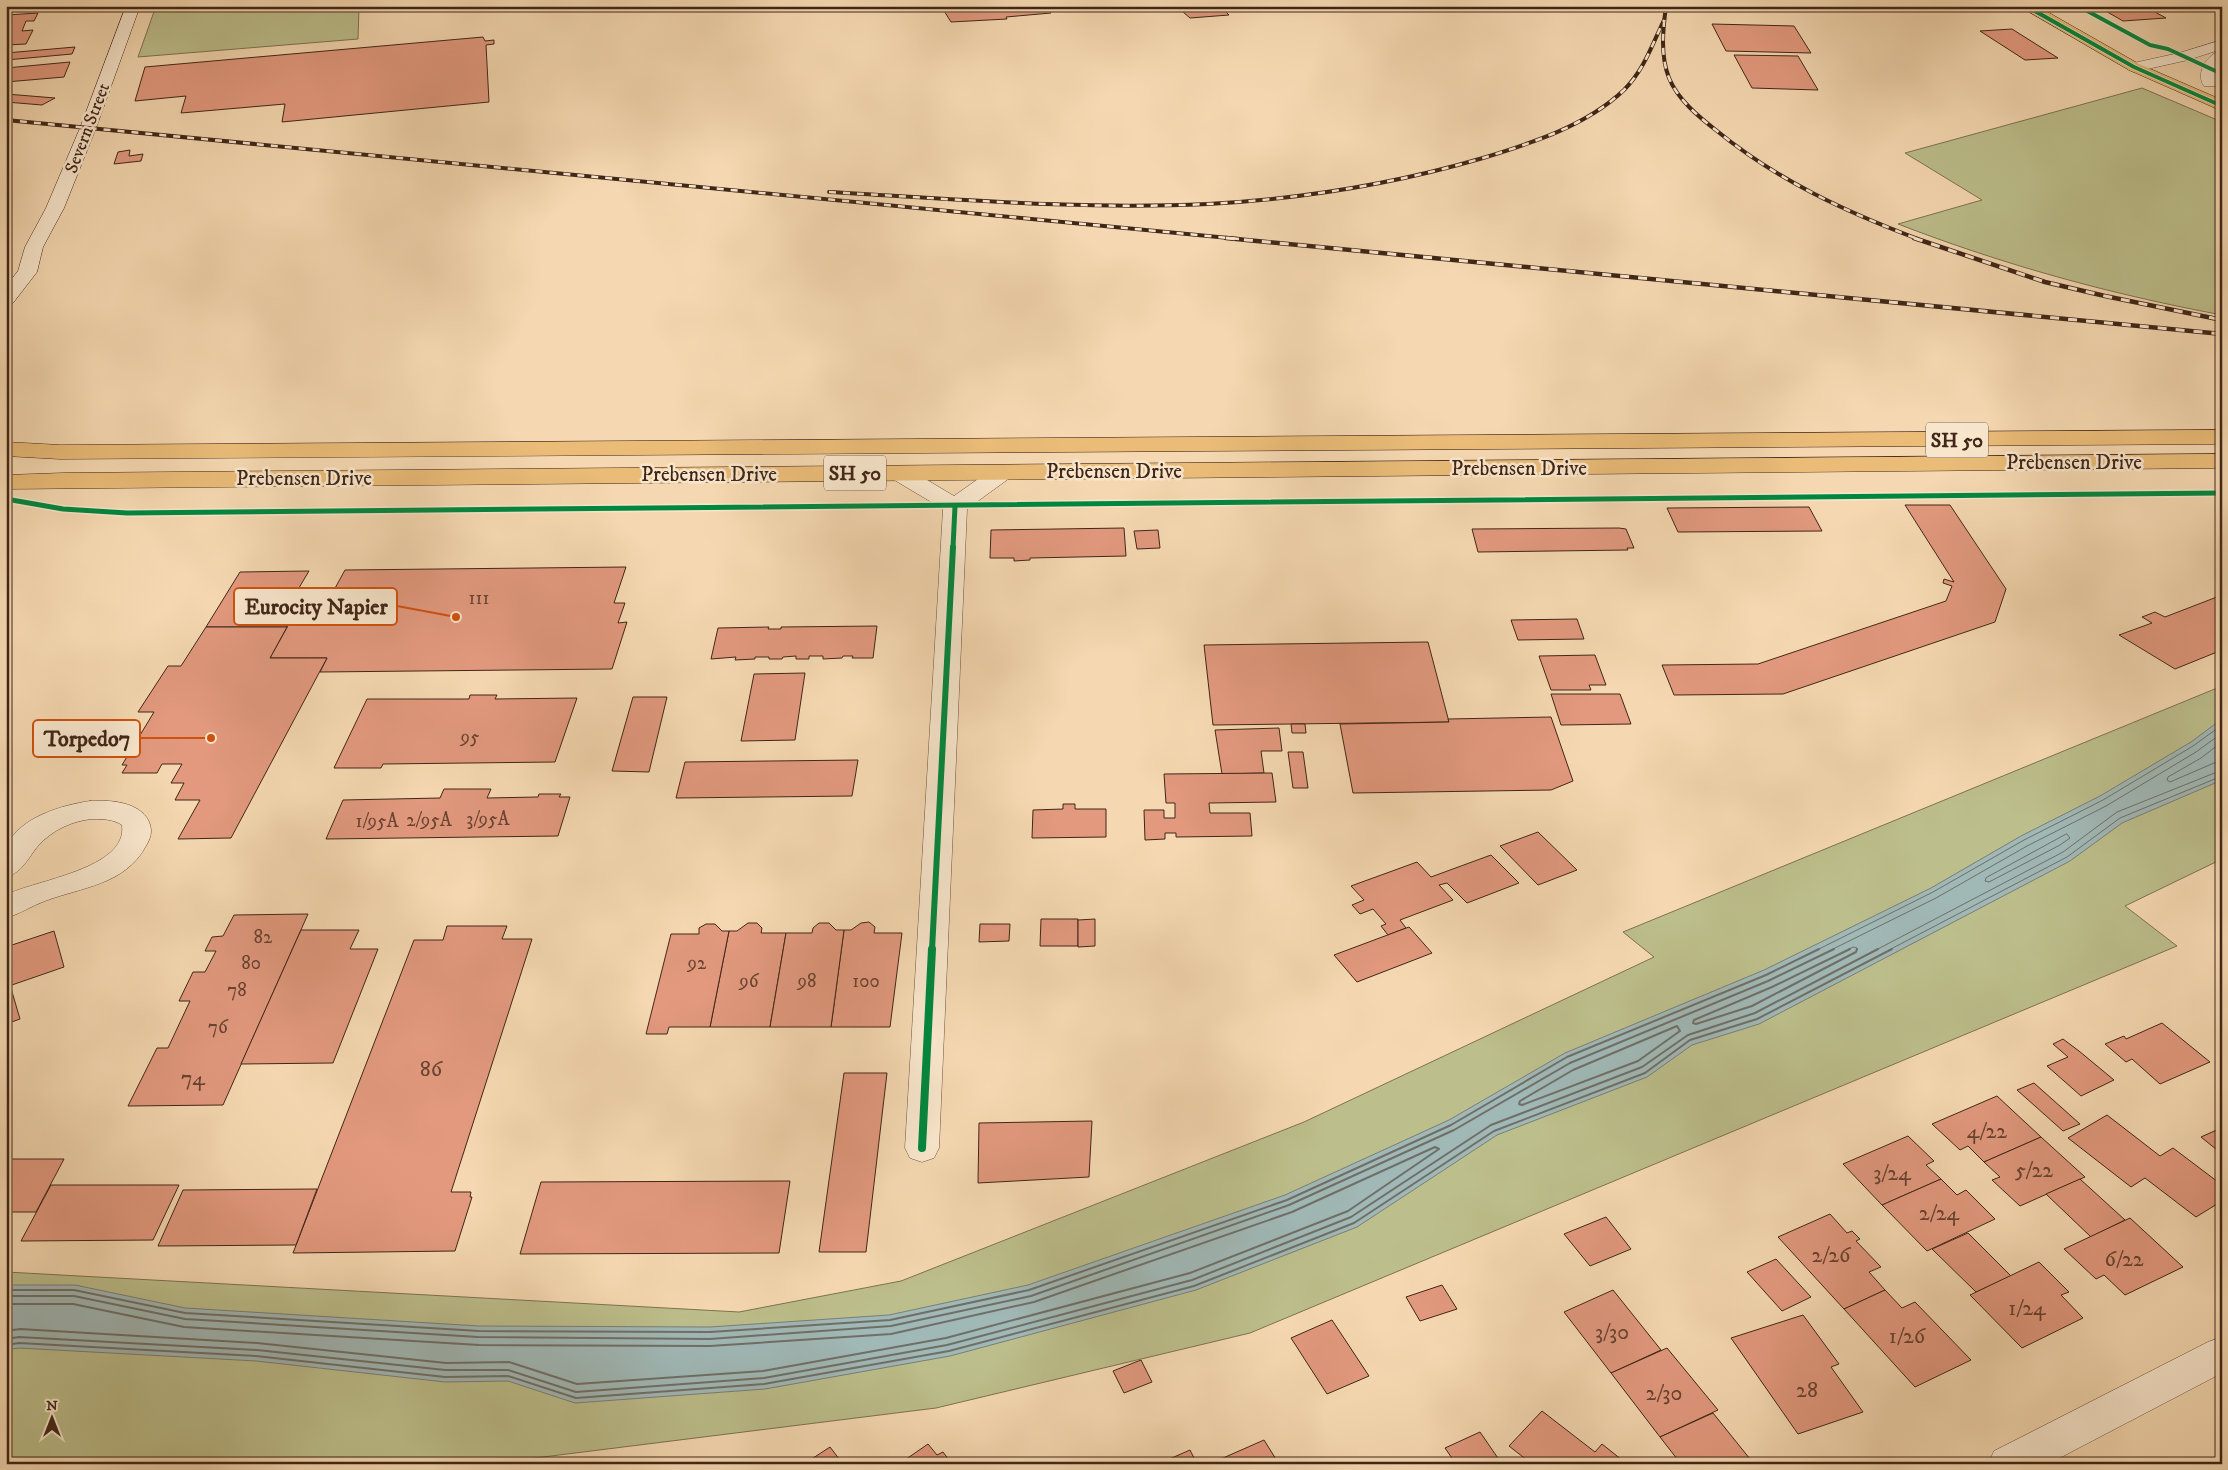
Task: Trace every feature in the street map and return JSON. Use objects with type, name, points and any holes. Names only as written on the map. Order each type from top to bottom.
[{"type":"main road","points":[[2026,6],[2134,67],[2222,106]]},
{"type":"main road","points":[[2061,6],[2126,43],[2216,85]]},
{"type":"main road","name":"Prebensen Drive","points":[[6,449],[60,452],[2222,437]]},
{"type":"main road","name":"Prebensen Drive","points":[[6,482],[83,479],[2222,461]]},
{"type":"street","name":"Severn Street","points":[[6,299],[27,272],[34,247],[55,208],[88,128],[133,6]]},
{"type":"street","points":[[2134,67],[2203,52],[2222,44]]},
{"type":"street","points":[[2216,85],[2208,74],[2209,69],[2212,63],[2222,55]]},
{"type":"street","name":"Severn Street","points":[[6,273],[34,247]]},
{"type":"street","points":[[898,472],[955,506]]},
{"type":"street","points":[[955,506],[1003,472]]},
{"type":"street","points":[[922,1148],[955,506]]},
{"type":"street","points":[[6,908],[32,895],[76,881],[113,866],[127,854],[135,843],[138,831],[134,821],[125,814],[111,810],[75,812],[38,829],[24,841],[12,861],[25,875],[38,881],[56,883],[76,881]]},
{"type":"street","points":[[2008,1464],[2222,1354]]},
{"type":"green space","points":[[156,6],[354,6],[359,7],[358,39],[138,57]]},
{"type":"green space","points":[[2142,88],[2222,122],[2222,315],[2139,298],[2058,277],[1978,253],[1898,224],[1982,200],[1905,153]]},
{"type":"green space","points":[[2222,686],[2222,859],[2125,906],[2177,946],[1250,1333],[936,1408],[487,1464],[6,1464],[6,1272],[739,1312],[901,1281],[1304,1122],[1654,957],[1623,932]]},
{"type":"water","points":[[2222,719],[2222,780],[2122,823],[2070,861],[1759,1024],[1692,1045],[1647,1077],[1497,1135],[1357,1227],[1196,1290],[950,1356],[765,1389],[575,1403],[508,1381],[445,1382],[256,1361],[19,1348],[6,1350],[6,1285],[75,1285],[185,1308],[479,1326],[710,1327],[889,1315],[1028,1285],[1285,1195],[1449,1120],[1565,1053],[1764,970],[1931,888],[2021,836],[2100,796],[2191,742]]},
{"type":"building","points":[[941,6],[1046,6],[1051,13],[1006,17],[1007,19],[951,22]]},
{"type":"building","points":[[2097,6],[2144,6],[2166,18],[2123,21]]},
{"type":"building","points":[[1222,8],[1229,15],[1190,18],[1183,12]]},
{"type":"building","points":[[38,13],[34,21],[26,21],[22,31],[33,30],[26,44],[6,45],[6,15]]},
{"type":"building","points":[[1712,24],[1794,26],[1811,53],[1726,51]]},
{"type":"building","points":[[2012,29],[2058,58],[2025,60],[1980,31]]},
{"type":"building","points":[[483,37],[485,41],[494,40],[494,44],[486,45],[489,102],[282,122],[285,104],[181,113],[186,96],[135,101],[145,67]]},
{"type":"building","points":[[75,47],[72,54],[6,60],[6,53]]},
{"type":"building","points":[[1734,55],[1798,56],[1818,90],[1752,88]]},
{"type":"building","points":[[70,62],[64,77],[6,82],[6,68]]},
{"type":"building","points":[[6,94],[55,98],[42,105],[6,102]]},
{"type":"building","points":[[130,150],[129,156],[143,154],[141,161],[114,164],[118,152]]},
{"type":"building","points":[[1905,505],[1950,505],[2006,589],[1995,622],[1783,694],[1674,695],[1662,665],[1758,664],[1946,601],[1952,586],[1943,583],[1944,579],[1954,582]]},
{"type":"building","points":[[1809,507],[1822,531],[1678,532],[1667,508]]},
{"type":"building","points":[[1124,528],[1126,556],[1030,558],[1030,560],[1014,561],[1014,558],[990,558],[991,530]]},
{"type":"building","points":[[1472,529],[1626,529],[1634,548],[1627,548],[1628,550],[1478,552]]},
{"type":"building","points":[[1158,530],[1160,548],[1137,549],[1134,531]]},
{"type":"building","points":[[626,567],[614,603],[625,603],[618,623],[627,622],[612,669],[320,672],[327,658],[270,658],[295,613],[322,612],[345,570]]},
{"type":"building","points":[[309,571],[290,603],[300,603],[287,627],[206,627],[240,572]]},
{"type":"building","points":[[2222,595],[2222,650],[2175,669],[2119,635],[2152,623],[2142,617],[2155,612],[2165,617]]},
{"type":"building","points":[[1577,619],[1584,639],[1518,640],[1511,620]]},
{"type":"building","points":[[877,626],[873,658],[843,656],[842,658],[823,659],[823,656],[809,656],[809,659],[796,659],[796,656],[783,657],[782,659],[755,657],[755,659],[735,660],[736,657],[711,659],[718,628],[769,627],[768,629],[781,629],[781,627]]},
{"type":"building","points":[[206,627],[287,627],[270,658],[327,658],[231,838],[178,839],[200,800],[175,800],[184,783],[171,783],[182,764],[162,764],[157,773],[122,773],[127,765],[122,765],[154,712],[138,712],[168,666],[181,666]]},
{"type":"building","points":[[1428,642],[1449,722],[1213,725],[1204,645]]},
{"type":"building","points":[[1595,655],[1606,685],[1589,685],[1591,690],[1551,690],[1539,656]]},
{"type":"building","points":[[805,673],[795,740],[741,741],[754,674]]},
{"type":"building","points":[[1551,694],[1620,694],[1631,724],[1561,725]]},
{"type":"building","points":[[470,695],[497,695],[495,699],[577,698],[555,762],[383,764],[381,768],[334,768],[367,699],[469,699]]},
{"type":"building","points":[[633,697],[667,697],[649,772],[612,771]]},
{"type":"building","points":[[1551,717],[1573,781],[1551,790],[1353,793],[1340,724],[1449,722],[1448,719]]},
{"type":"building","points":[[1291,724],[1305,724],[1306,733],[1292,733]]},
{"type":"building","points":[[1279,728],[1282,751],[1261,751],[1264,773],[1222,774],[1215,730]]},
{"type":"building","points":[[1288,752],[1303,752],[1308,788],[1293,788]]},
{"type":"building","points":[[858,760],[852,796],[676,798],[685,762]]},
{"type":"building","points":[[1272,773],[1276,802],[1209,803],[1210,813],[1250,813],[1252,836],[1176,837],[1176,833],[1165,833],[1165,839],[1145,840],[1144,810],[1164,810],[1164,818],[1175,818],[1175,803],[1166,803],[1164,774]]},
{"type":"building","points":[[444,789],[491,789],[487,798],[538,797],[539,794],[561,794],[559,797],[570,797],[558,836],[326,839],[343,800],[440,798]]},
{"type":"building","points":[[1063,804],[1075,804],[1075,809],[1106,809],[1106,837],[1032,838],[1033,810],[1063,809]]},
{"type":"building","points":[[1538,832],[1577,870],[1538,885],[1500,846]]},
{"type":"building","points":[[1491,855],[1519,883],[1467,903],[1447,883],[1439,885],[1453,900],[1400,920],[1406,928],[1388,935],[1381,926],[1386,924],[1373,909],[1360,914],[1352,905],[1364,900],[1351,886],[1417,862],[1431,877]]},
{"type":"building","points":[[308,914],[223,1105],[128,1106],[157,1048],[168,1048],[190,1001],[179,1001],[193,972],[205,972],[216,951],[205,951],[212,937],[223,936],[234,915]]},
{"type":"building","points":[[1041,919],[1078,919],[1078,946],[1040,946]]},
{"type":"building","points":[[1095,919],[1095,946],[1078,947],[1078,920]]},
{"type":"building","points":[[869,922],[875,927],[874,933],[902,933],[890,1027],[831,1027],[844,930],[851,930],[861,923]]},
{"type":"building","points":[[748,923],[757,923],[762,928],[761,933],[786,933],[770,1027],[710,1027],[729,931],[737,931]]},
{"type":"building","points":[[819,923],[829,923],[836,930],[844,930],[831,1027],[770,1027],[786,933],[812,933],[813,928]]},
{"type":"building","points":[[706,924],[715,924],[722,931],[729,931],[710,1027],[669,1027],[667,1034],[646,1034],[671,934],[699,934],[699,928]]},
{"type":"building","points":[[980,924],[1010,924],[1009,941],[979,942]]},
{"type":"building","points":[[447,926],[507,926],[502,939],[532,939],[451,1192],[471,1192],[470,1197],[472,1197],[455,1251],[293,1253],[414,940],[443,940]]},
{"type":"building","points":[[1409,927],[1432,953],[1357,982],[1334,955]]},
{"type":"building","points":[[301,930],[359,930],[350,949],[378,949],[333,1063],[241,1064]]},
{"type":"building","points":[[54,931],[64,967],[6,987],[6,947]]},
{"type":"building","points":[[10,985],[20,1019],[6,1024],[6,987]]},
{"type":"building","points":[[2162,1023],[2210,1062],[2160,1084],[2132,1059],[2126,1062],[2105,1044],[2124,1036],[2126,1039]]},
{"type":"building","points":[[2063,1039],[2114,1080],[2081,1096],[2047,1066],[2068,1057],[2053,1044]]},
{"type":"building","points":[[844,1073],[887,1073],[866,1252],[819,1252]]},
{"type":"building","points":[[2034,1083],[2080,1124],[2063,1131],[2017,1090]]},
{"type":"building","points":[[1997,1096],[2041,1137],[1984,1162],[1968,1146],[1960,1150],[1932,1124]]},
{"type":"building","points":[[2107,1115],[2160,1156],[2173,1148],[2222,1185],[2222,1201],[2196,1217],[2145,1178],[2131,1187],[2068,1138]]},
{"type":"building","points":[[1092,1121],[1089,1177],[978,1183],[979,1123]]},
{"type":"building","points":[[2222,1128],[2222,1154],[2201,1137]]},
{"type":"building","points":[[1908,1136],[1934,1161],[1926,1165],[1941,1179],[1882,1205],[1843,1164]]},
{"type":"building","points":[[2041,1137],[2085,1177],[2020,1206],[1992,1180],[2000,1177],[1984,1162]]},
{"type":"building","points":[[6,1159],[64,1159],[36,1212],[6,1212]]},
{"type":"building","points":[[1941,1179],[1957,1195],[1966,1190],[1995,1219],[1927,1251],[1882,1205]]},
{"type":"building","points":[[2080,1179],[2125,1220],[2091,1237],[2046,1194]]},
{"type":"building","points":[[790,1181],[779,1253],[520,1254],[541,1182]]},
{"type":"building","points":[[51,1185],[179,1185],[153,1240],[21,1241]]},
{"type":"building","points":[[317,1189],[296,1245],[158,1246],[183,1190]]},
{"type":"building","points":[[1830,1214],[1847,1233],[1852,1231],[1860,1239],[1856,1241],[1881,1267],[1869,1272],[1885,1290],[1844,1309],[1778,1237]]},
{"type":"building","points":[[1606,1217],[1631,1249],[1590,1266],[1564,1234]]},
{"type":"building","points":[[2130,1218],[2183,1267],[2125,1295],[2104,1275],[2096,1279],[2064,1249]]},
{"type":"building","points":[[1968,1233],[2011,1276],[1976,1292],[1932,1249]]},
{"type":"building","points":[[1776,1259],[1811,1297],[1782,1311],[1747,1272]]},
{"type":"building","points":[[2039,1262],[2069,1292],[2061,1295],[2083,1318],[2022,1348],[1970,1295]]},
{"type":"building","points":[[1442,1285],[1457,1309],[1420,1321],[1406,1297]]},
{"type":"building","points":[[1613,1290],[1661,1350],[1611,1373],[1564,1312]]},
{"type":"building","points":[[1885,1290],[1902,1308],[1915,1302],[1971,1360],[1915,1387],[1844,1309]]},
{"type":"building","points":[[1803,1315],[1839,1364],[1831,1367],[1863,1412],[1798,1434],[1731,1338]]},
{"type":"building","points":[[1332,1320],[1369,1376],[1327,1394],[1291,1338]]},
{"type":"building","points":[[1667,1348],[1718,1410],[1660,1437],[1611,1373]]},
{"type":"building","points":[[1141,1360],[1152,1382],[1124,1393],[1113,1371]]},
{"type":"building","points":[[1542,1411],[1595,1452],[1602,1444],[1627,1464],[1532,1464],[1509,1446]]},
{"type":"building","points":[[1713,1413],[1754,1464],[1681,1464],[1660,1437]]},
{"type":"building","points":[[1480,1432],[1502,1464],[1456,1464],[1445,1448]]},
{"type":"building","points":[[1264,1440],[1279,1464],[1215,1464],[1214,1462]]},
{"type":"building","points":[[928,1444],[937,1455],[943,1452],[952,1464],[899,1464]]},
{"type":"building","points":[[830,1447],[843,1464],[804,1464]]},
{"type":"building","points":[[1190,1450],[1197,1464],[1158,1464]]},
{"type":"railway","points":[[1666,6],[1663,42],[1666,69],[1678,94],[1696,114],[1740,149],[1788,180],[1865,218],[1918,239]]},
{"type":"railway","points":[[829,192],[1018,203],[1113,206],[1243,202],[1381,183],[1502,152],[1558,132],[1593,114],[1609,103],[1631,82],[1647,57],[1664,20]]},
{"type":"railway","points":[[6,120],[1239,239]]},
{"type":"railway","points":[[1226,238],[2222,334]]},
{"type":"railway","points":[[1914,238],[2045,282],[2222,320]]},
{"type":"cycle path","points":[[2026,6],[2134,67],[2222,106]]},
{"type":"cycle path","points":[[2078,6],[2150,45],[2168,49],[2222,74]]},
{"type":"cycle path","points":[[6,499],[63,509],[127,513],[2222,493]]},
{"type":"cycle path","points":[[922,1148],[955,506]]},
{"type":"place","name":"Eurocity Napier","points":[[456,617]]},
{"type":"place","name":"Torpedo7","points":[[211,738]]}]
